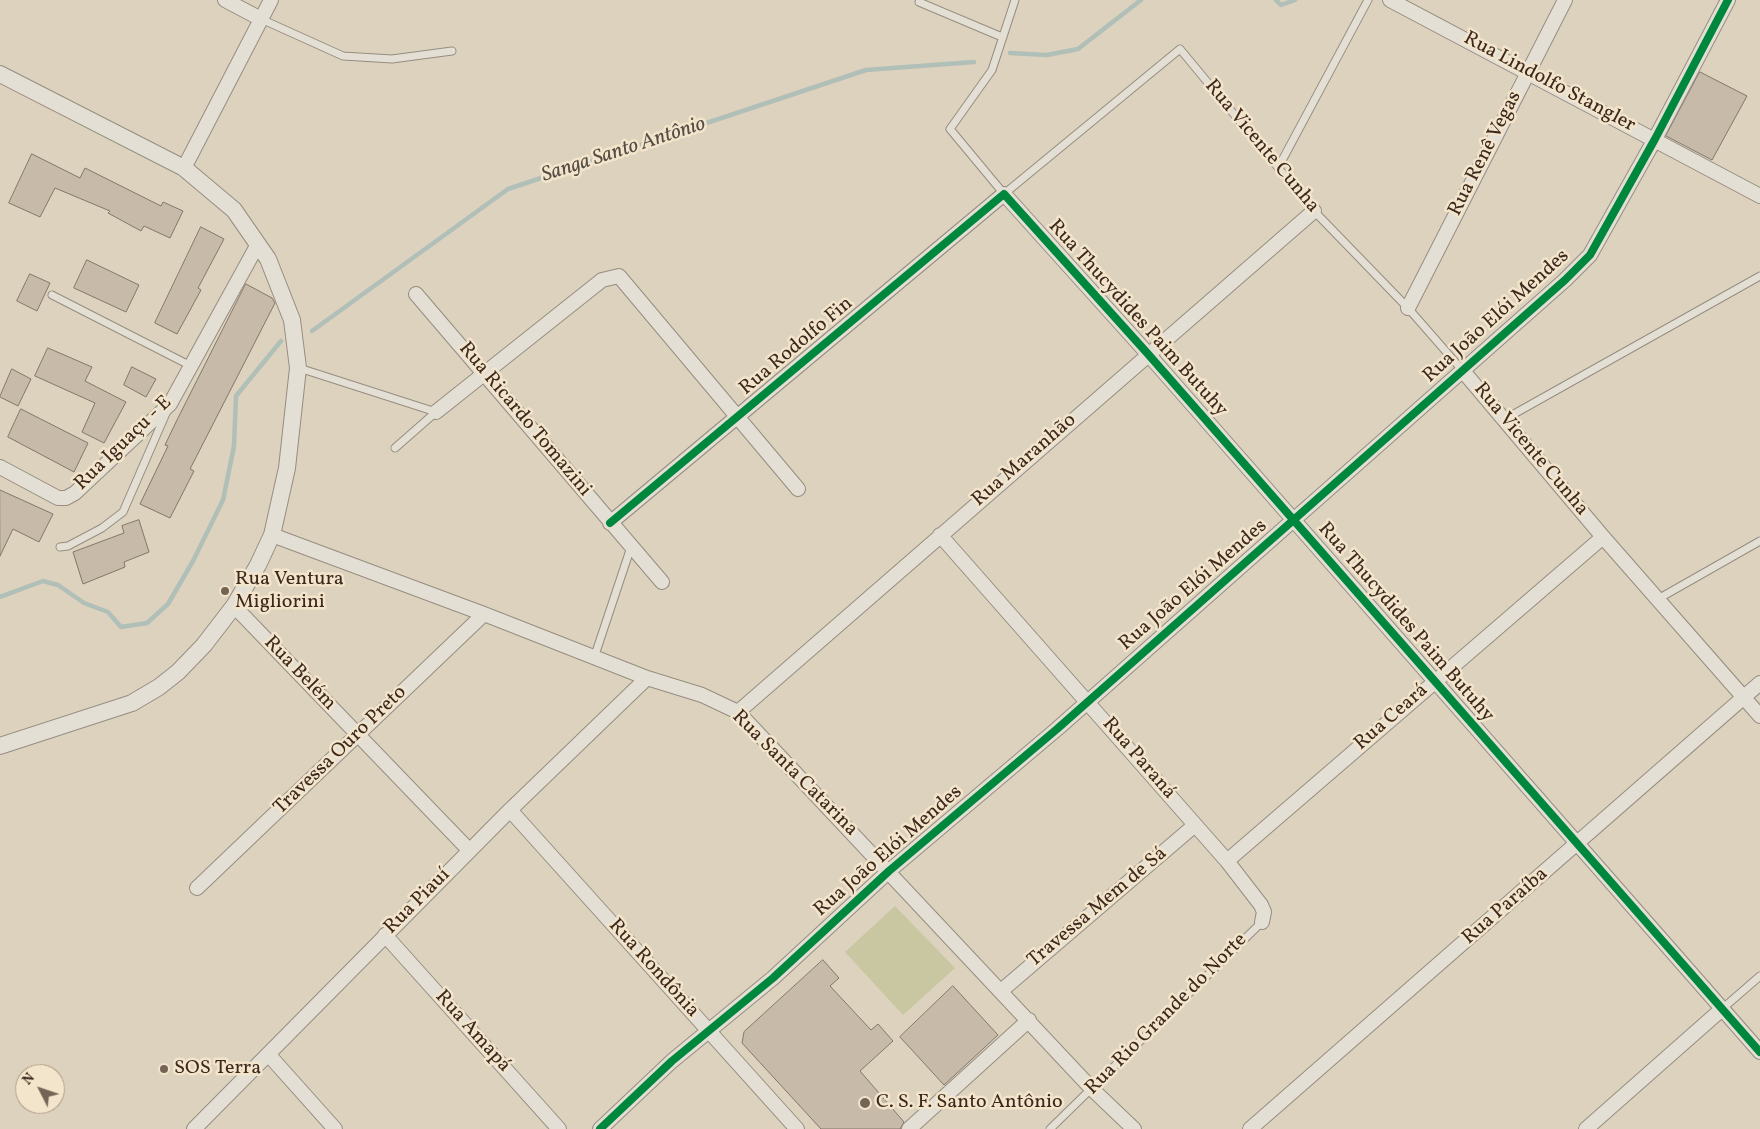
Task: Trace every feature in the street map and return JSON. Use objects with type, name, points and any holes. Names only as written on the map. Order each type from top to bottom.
[{"type":"street","points":[[225,0],[262,19]]},
{"type":"street","points":[[184,168],[271,0]]},
{"type":"street","name":"Rua Lindolfo Stangler","points":[[1390,0],[1760,196]]},
{"type":"street","name":"Rua Renê Vegas","points":[[1408,308],[1565,0]]},
{"type":"street","name":"Rua João Elói Mendes","points":[[600,1129],[672,1061],[773,978],[889,871],[1087,702],[1294,521],[1590,255],[1655,139],[1728,0]]},
{"type":"street","points":[[0,74],[184,168],[234,210],[268,259],[292,320],[298,368],[287,468],[272,535],[258,566],[234,606],[178,672],[146,695],[117,708],[0,746]]},
{"type":"street","name":"Rua Thucydides Paim Butuhy","points":[[1004,194],[1148,354],[1760,1052]]},
{"type":"street","name":"Rua Rodolfo Fin","points":[[610,523],[1004,194]]},
{"type":"street","name":"Rua Maranhão","points":[[738,712],[1314,211]]},
{"type":"street","name":"Rua Iguaçu - E","points":[[0,467],[58,498],[66,498],[75,493],[170,404],[258,244]]},
{"type":"street","points":[[436,412],[602,280],[619,276],[798,489]]},
{"type":"street","name":"Rua Ricardo Tomazini","points":[[416,294],[662,582]]},
{"type":"street","name":"Rua Vicente Cunha","points":[[1463,371],[1603,537],[1760,716]]},
{"type":"street","name":"Rua Santa Catarina","points":[[272,535],[484,614],[647,678],[702,695],[738,712],[1092,1089],[1134,1129]]},
{"type":"street","name":"Rua Paraná","points":[[940,535],[1227,861],[1261,905],[1264,912],[1262,922]]},
{"type":"street","name":"Rua Ceará","points":[[1227,861],[1603,537]]},
{"type":"street","name":"Rua Belém","points":[[234,606],[470,850]]},
{"type":"street","name":"Travessa Ouro Preto","points":[[197,888],[484,614]]},
{"type":"street","name":"Rua Piauí","points":[[194,1129],[510,810],[647,678]]},
{"type":"street","name":"Rua Paraíba","points":[[1250,1129],[1760,683]]},
{"type":"street","name":"Rua Rondônia","points":[[510,810],[797,1129]]},
{"type":"street","name":"Travessa Mem de Sá","points":[[1001,991],[1195,825]]},
{"type":"street","name":"Rua Amapá","points":[[385,935],[559,1129]]},
{"type":"street","points":[[1586,1129],[1722,1009]]},
{"type":"street","points":[[909,1129],[1029,1020]]},
{"type":"street","points":[[268,1054],[335,1129]]},
{"type":"lane","points":[[918,2],[1002,37],[1015,0]]},
{"type":"lane","points":[[1278,168],[1368,0]]},
{"type":"lane","points":[[262,19],[343,56],[392,59],[452,51]]},
{"type":"lane","name":"Rua Thucydides Paim Butuhy","points":[[1002,37],[992,70],[950,128],[1004,194]]},
{"type":"lane","name":"Rua Vicente Cunha","points":[[1180,49],[1314,211],[1408,308],[1463,371]]},
{"type":"lane","name":"Rua Rodolfo Fin","points":[[1004,194],[1180,49]]},
{"type":"lane","points":[[1505,419],[1760,276]]},
{"type":"lane","points":[[52,295],[191,366]]},
{"type":"lane","points":[[298,368],[436,412]]},
{"type":"lane","points":[[60,547],[68,546],[102,528],[123,512],[170,404]]},
{"type":"lane","points":[[395,448],[436,412]]},
{"type":"lane","points":[[1658,599],[1760,541]]},
{"type":"lane","points":[[594,658],[631,547]]},
{"type":"lane","name":"Rua Rio Grande do Norte","points":[[1050,1129],[1262,922]]},
{"type":"lane","points":[[1722,1009],[1760,976]]},
{"type":"green space","points":[[895,906],[955,968],[903,1015],[845,952]]},
{"type":"building","points":[[1700,72],[1747,96],[1712,160],[1666,136]]},
{"type":"building","points":[[32,154],[80,178],[85,168],[161,206],[163,202],[183,211],[170,238],[144,226],[141,231],[108,213],[110,211],[55,188],[40,217],[9,203]]},
{"type":"building","points":[[201,227],[224,239],[198,288],[201,290],[177,334],[155,323]]},
{"type":"building","points":[[87,260],[139,285],[126,312],[74,288]]},
{"type":"building","points":[[30,274],[50,283],[37,311],[17,301]]},
{"type":"building","points":[[246,284],[272,298],[275,303],[190,469],[194,471],[170,518],[140,504],[168,446],[165,445],[177,420]]},
{"type":"building","points":[[48,348],[92,367],[85,381],[126,402],[104,443],[82,432],[95,403],[35,376]]},
{"type":"building","points":[[132,367],[156,379],[146,397],[124,385]]},
{"type":"building","points":[[12,369],[31,379],[18,406],[0,397]]},
{"type":"building","points":[[21,409],[88,443],[74,472],[8,437]]},
{"type":"building","points":[[0,490],[53,514],[39,542],[13,529],[0,556]]},
{"type":"building","points":[[139,520],[149,552],[124,562],[125,567],[83,584],[73,552],[124,533],[122,526]]},
{"type":"building","points":[[823,960],[839,978],[830,986],[871,1030],[878,1024],[893,1041],[860,1071],[904,1122],[900,1129],[821,1129],[742,1043],[744,1032]]},
{"type":"building","points":[[953,986],[998,1035],[944,1085],[900,1037]]},
{"type":"waterway","name":"Sanga Santo Antônio","points":[[1010,53],[1047,55],[1078,49],[1141,0]]},
{"type":"waterway","name":"Sanga Santo Antônio","points":[[1276,0],[1281,5],[1295,0]]},
{"type":"waterway","name":"Sanga Santo Antônio","points":[[312,331],[508,189],[866,70],[974,62]]},
{"type":"waterway","name":"Sanga Santo Antônio","points":[[0,597],[43,581],[58,585],[84,603],[108,612],[121,627],[147,623],[168,604],[193,561],[223,500],[234,446],[236,396],[281,341]]},
{"type":"cycle path","points":[[600,1129],[672,1061],[773,978],[889,871],[1057,729],[1565,280],[1590,255],[1655,139],[1728,0]]},
{"type":"cycle path","points":[[610,523],[1004,194],[1148,354],[1760,1052]]},
{"type":"place","name":"Rua Ventura Migliorini","points":[[225,591]]},
{"type":"place","name":"SOS Terra","points":[[164,1069]]},
{"type":"place","name":"C. S. F. Santo Antônio","points":[[865,1103]]}]
